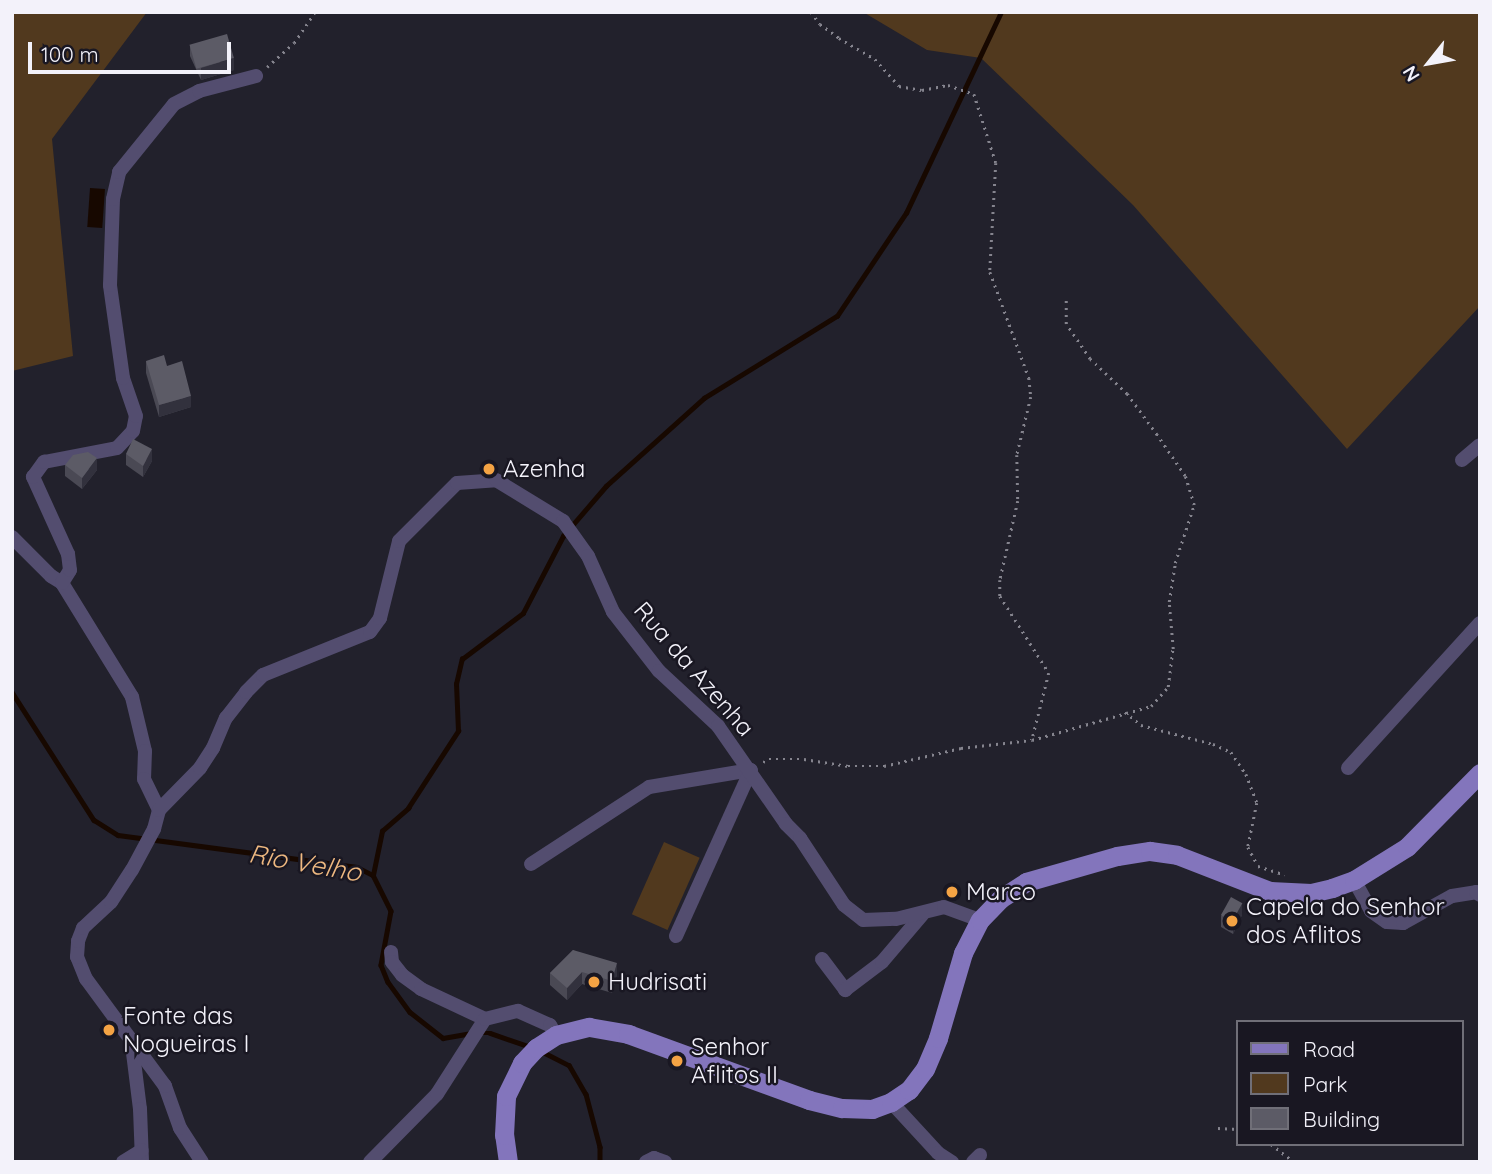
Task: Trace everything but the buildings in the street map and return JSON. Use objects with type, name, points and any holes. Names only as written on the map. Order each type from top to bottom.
[{"type":"main road","points":[[508,1162],[504,1126],[506,1096],[522,1063],[536,1048],[556,1035],[581,1028],[604,1028],[628,1034],[809,1100],[842,1108],[872,1109],[891,1102],[909,1090],[925,1069],[938,1038],[963,953],[980,920],[1000,899],[1026,882],[1116,856],[1150,851],[1177,855],[1270,891],[1311,893],[1354,880],[1406,847],[1480,773]]},
{"type":"street","points":[[62,583],[70,570],[68,554],[33,477],[44,463],[117,448],[133,431],[136,416],[124,378],[113,323],[110,285],[113,199],[119,172],[174,104],[198,91],[256,76]]},
{"type":"street","points":[[1462,460],[1480,445]]},
{"type":"street","name":"Rua da Azenha","points":[[159,810],[200,768],[213,748],[226,718],[263,674],[370,632],[380,618],[399,541],[457,484],[496,480],[564,521],[588,556],[613,612],[659,671],[718,726],[844,905],[863,920],[922,915],[944,907],[980,920]]},
{"type":"street","points":[[12,537],[51,576],[62,583],[132,697],[145,751],[144,779],[159,810],[154,829],[132,870],[111,902],[83,928],[78,941],[77,957],[86,979],[165,1086],[180,1128],[202,1162]]},
{"type":"street","points":[[1348,768],[1480,623]]},
{"type":"street","points":[[531,863],[649,787],[751,770]]},
{"type":"street","points":[[676,936],[751,770]]},
{"type":"street","points":[[1354,880],[1371,911],[1387,922],[1402,923],[1452,896],[1476,892],[1480,895]]},
{"type":"street","points":[[822,959],[845,990],[882,962],[922,915]]},
{"type":"street","points":[[391,952],[392,962],[402,975],[421,989],[485,1019],[518,1012],[550,1025],[556,1035]]},
{"type":"street","points":[[370,1162],[437,1094],[485,1019]]},
{"type":"street","points":[[123,1162],[142,1156],[131,1040]]},
{"type":"street","points":[[891,1102],[938,1153],[952,1162]]},
{"type":"street","points":[[646,1162],[654,1158],[665,1162]]},
{"type":"path","points":[[256,76],[294,43],[315,12]]},
{"type":"path","points":[[811,12],[820,24],[839,38],[875,59],[899,86],[922,90],[948,85],[974,94],[996,163],[990,272],[1030,378],[1031,397],[1017,455],[1018,501],[1000,580],[1000,596],[1010,617],[1049,673],[1032,740]]},
{"type":"path","points":[[751,770],[769,759],[884,766],[961,748],[1032,740],[1151,706],[1168,687],[1173,649],[1169,602],[1175,563],[1194,505],[1185,476],[1157,435],[1127,394],[1090,359],[1066,324],[1066,299]]},
{"type":"path","points":[[1125,712],[1142,725],[1213,744],[1231,752],[1246,774],[1257,803],[1248,847],[1258,866],[1290,876]]},
{"type":"path","points":[[1218,1128],[1236,1129]]},
{"type":"path","points":[[1274,1146],[1294,1162]]},
{"type":"green space","points":[[12,12],[147,12],[52,139],[73,356],[12,371]]},
{"type":"green space","points":[[863,12],[1480,12],[1480,306],[1347,449],[1133,205],[981,58],[927,50]]},
{"type":"green space","points":[[664,842],[700,858],[667,930],[632,914]]},
{"type":"shaded area","points":[[90,188],[105,189],[102,228],[87,227]]},
{"type":"waterway","points":[[373,875],[382,831],[408,808],[458,731],[456,684],[462,659],[523,613],[563,536],[606,486],[704,398],[837,316],[906,213],[1001,12]]},
{"type":"waterway","name":"Rio Velho","points":[[12,692],[94,820],[118,835],[357,867],[373,875],[391,911],[381,965],[388,982],[410,1012],[443,1038],[470,1033]]},
{"type":"waterway","name":"Rio Velho","points":[[479,1033],[490,1033],[528,1046]]},
{"type":"waterway","name":"Rio Velho","points":[[543,1052],[569,1065],[586,1094],[600,1147],[600,1162]]},
{"type":"place","name":"Azenha","points":[[489,469]]},
{"type":"place","name":"Marco","points":[[952,892]]},
{"type":"place","name":"Capela do Senhor dos Aflitos","points":[[1232,921]]},
{"type":"place","name":"Hudrisati","points":[[594,982]]},
{"type":"place","name":"Fonte das Nogueiras I","points":[[109,1030]]},
{"type":"place","name":"Senhor Aflitos II","points":[[677,1061]]}]
